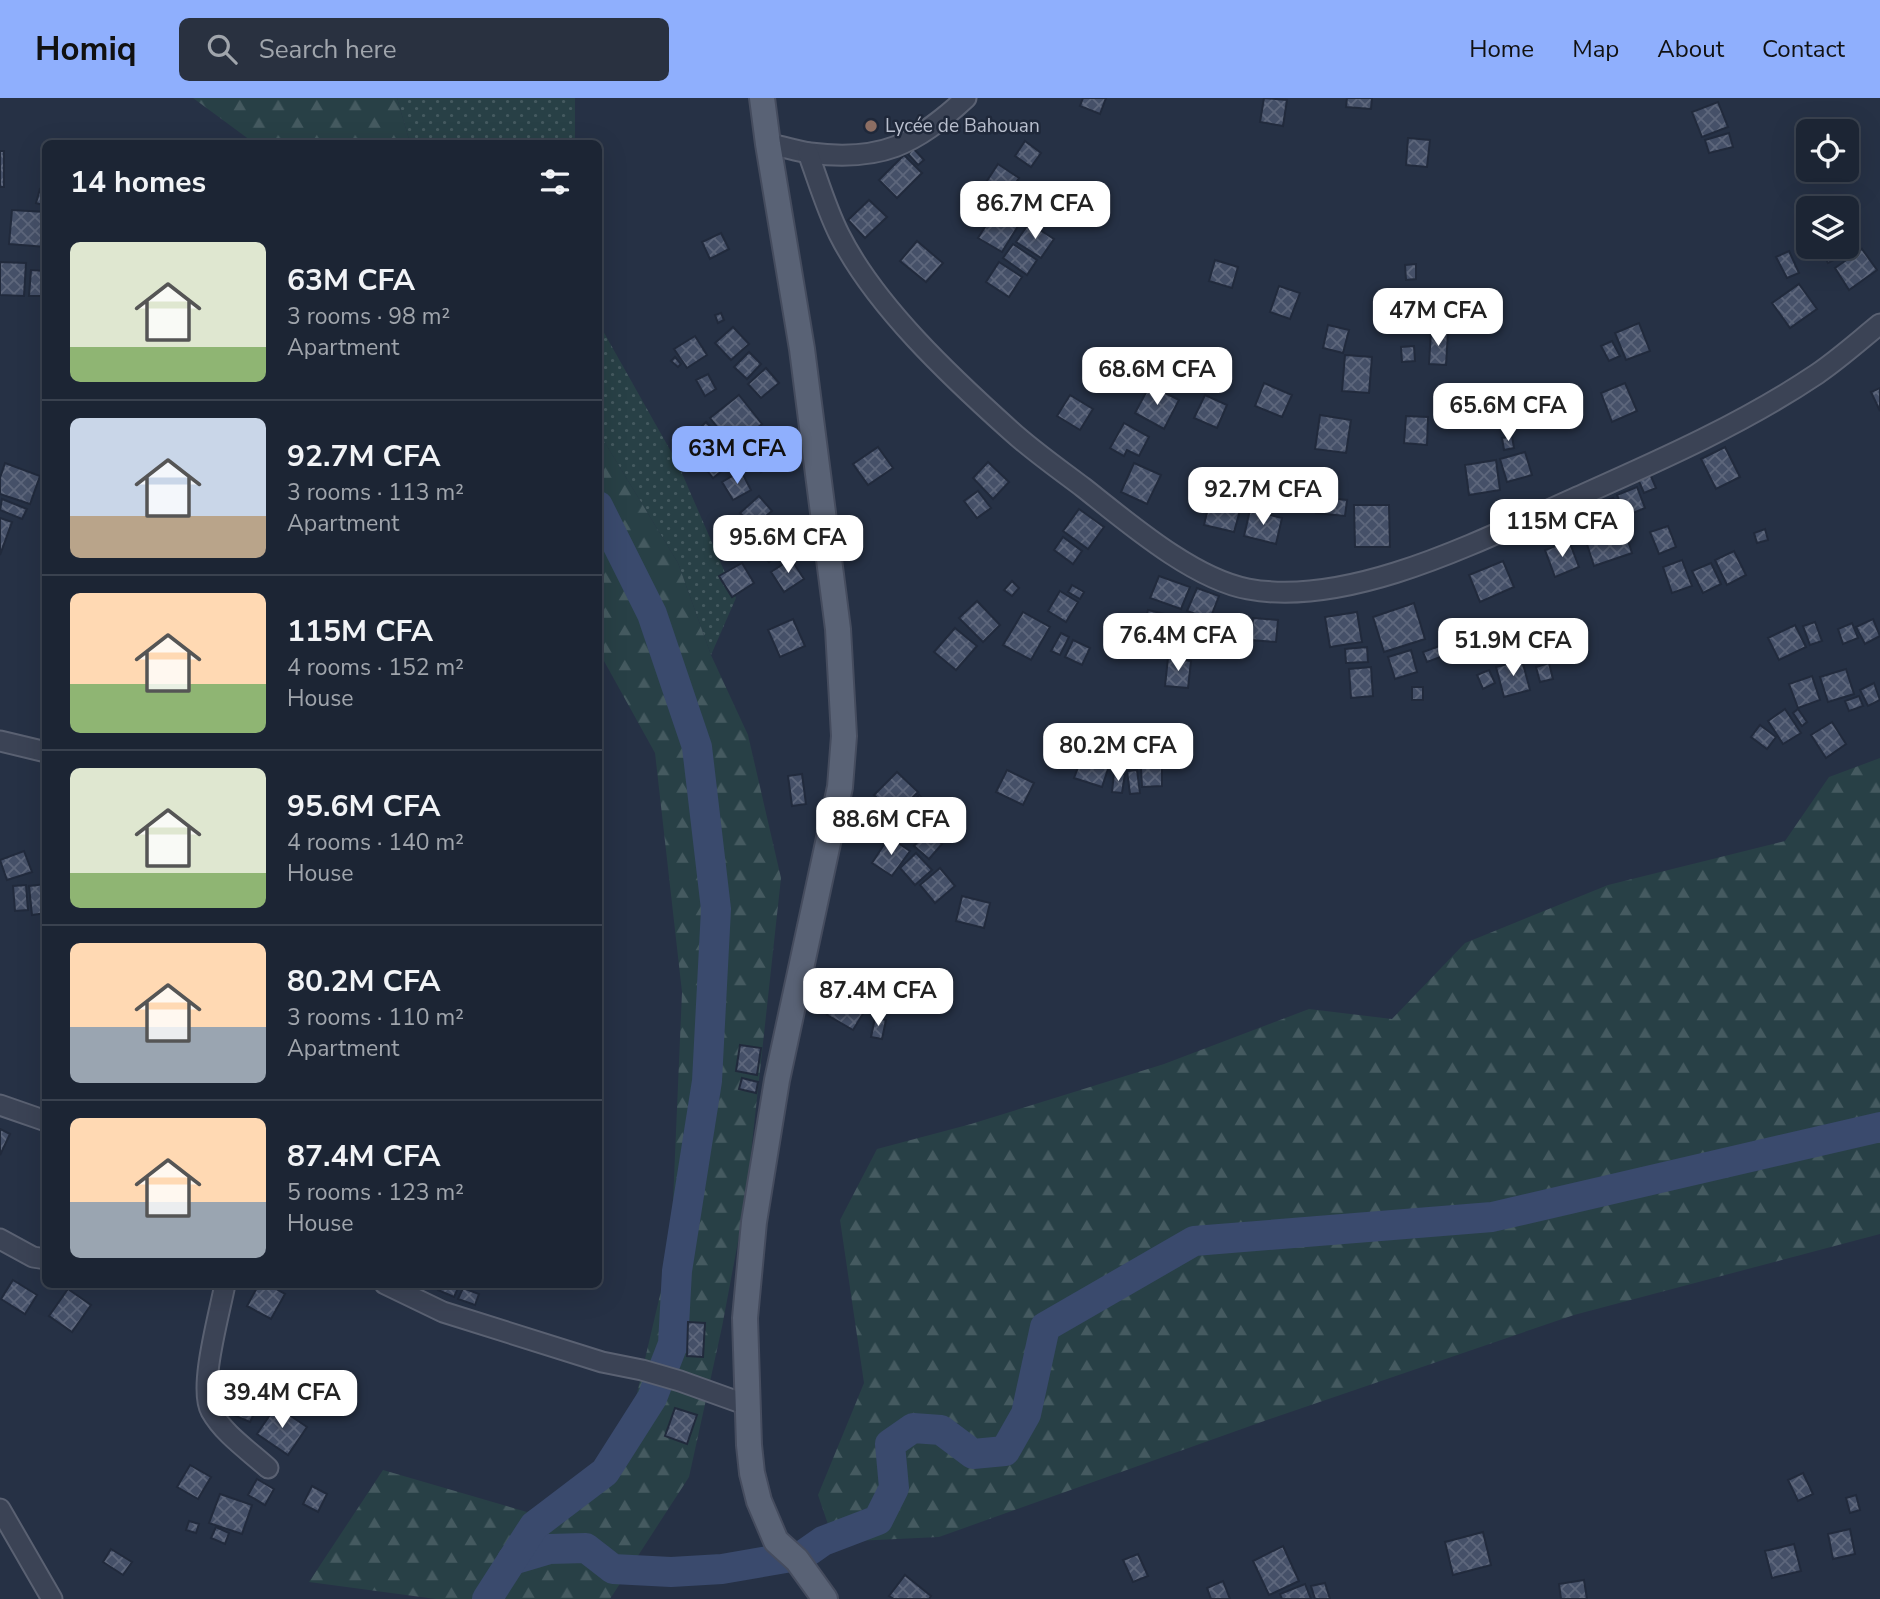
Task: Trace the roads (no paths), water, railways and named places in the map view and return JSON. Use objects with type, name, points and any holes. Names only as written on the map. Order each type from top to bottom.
[{"type":"main road","points":[[762,98],[802,349],[838,629],[844,736],[838,800],[777,1080],[754,1222],[746,1318],[747,1405],[752,1473],[759,1501],[776,1541],[797,1560],[825,1599]]},
{"type":"street","points":[[768,144],[808,153],[864,155],[887,151],[904,144],[942,120],[966,98]]},
{"type":"street","points":[[808,153],[839,234],[862,272],[909,329],[982,404],[1022,441],[1186,563],[1214,578],[1246,589],[1291,592],[1345,585],[1370,580],[1445,556],[1699,441],[1818,373],[1880,324]]},
{"type":"street","points":[[0,741],[42,751]]},
{"type":"street","points":[[0,1105],[42,1120]]},
{"type":"street","points":[[0,1239],[33,1258],[42,1259]]},
{"type":"street","points":[[225,1288],[205,1385],[209,1408],[223,1428],[268,1468]]},
{"type":"street","points":[[394,1288],[443,1312],[602,1363],[642,1370],[680,1381],[747,1405]]},
{"type":"street","points":[[0,1509],[52,1599]]},
{"type":"waterway","points":[[487,1599],[534,1526],[605,1472],[652,1398],[673,1344],[677,1271],[707,1081],[716,909],[697,747],[652,614],[602,514]]},
{"type":"waterway","points":[[512,1560],[549,1549],[586,1548],[613,1569],[671,1572],[722,1569],[803,1555],[823,1541],[878,1520],[894,1488],[890,1444],[913,1428],[941,1430],[973,1454],[1005,1451],[1026,1414],[1045,1327],[1194,1241],[1492,1217],[1880,1127]]},
{"type":"place","name":"Lycée de Bahouan","points":[[871,126]]}]
